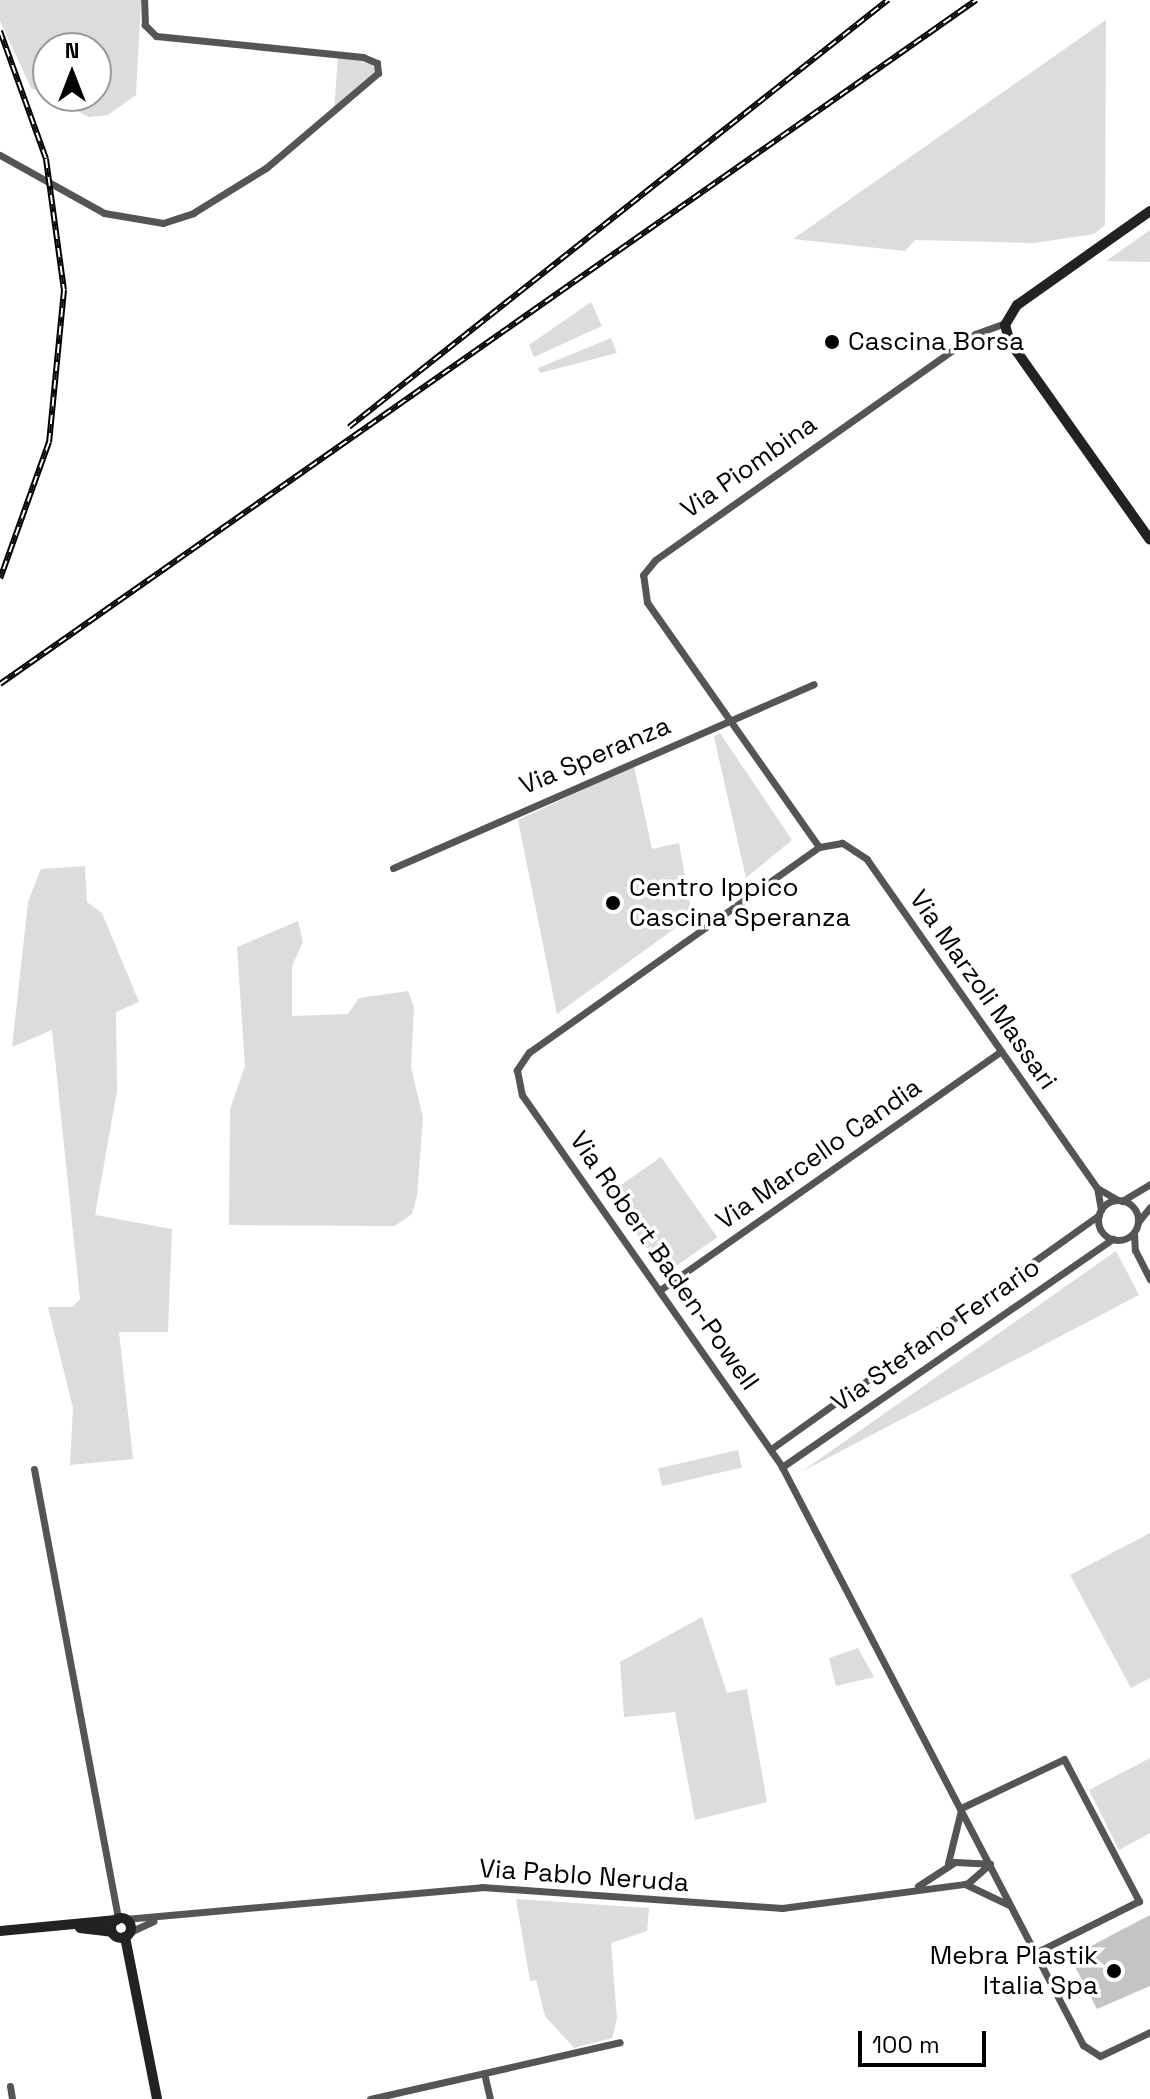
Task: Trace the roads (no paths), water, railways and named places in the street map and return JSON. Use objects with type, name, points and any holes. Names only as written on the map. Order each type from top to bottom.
[{"type":"street","points":[[0,155],[68,194],[135,223],[184,217],[266,168],[378,73],[377,63],[363,57],[164,39],[145,25],[144,0]]},
{"type":"street","name":"Via Piombina","points":[[819,847],[645,599],[647,568],[975,334],[1006,323],[1017,305],[1150,211]]},
{"type":"street","points":[[1006,323],[1010,342],[1149,535]]},
{"type":"street","name":"Via Speranza","points":[[393,868],[814,684]]},
{"type":"street","name":"Via Marzoli Massari","points":[[819,847],[842,843],[867,859],[1097,1188],[1120,1200]]},
{"type":"street","name":"Via Robert Baden-Powell","points":[[819,847],[536,1047],[518,1068],[522,1095],[782,1467],[1083,2045],[1097,2055],[1150,2032]]},
{"type":"street","name":"Via Marcello Candia","points":[[660,1290],[1001,1051]]},
{"type":"street","points":[[1135,1250],[1100,1227],[1100,1212],[1150,1184]]},
{"type":"street","name":"Via Marzoli Massari","points":[[1097,1188],[1100,1212]]},
{"type":"street","points":[[1120,1200],[1133,1207],[1135,1250],[1150,1279]]},
{"type":"street","points":[[1116,1239],[1136,1227],[1150,1207]]},
{"type":"street","name":"Via Stefano Ferrario","points":[[771,1449],[1100,1212]]},
{"type":"street","name":"Via Stefano Ferrario","points":[[782,1467],[1116,1239]]},
{"type":"street","points":[[34,1469],[121,1935],[157,2099]]},
{"type":"street","points":[[913,1889],[947,1865],[958,1840],[961,1808],[1064,1759],[1139,1901],[1035,1953]]},
{"type":"street","points":[[947,1865],[990,1864]]},
{"type":"street","points":[[990,1864],[965,1884],[1011,1907]]},
{"type":"street","name":"Via Pablo Neruda","points":[[120,1919],[156,1920],[482,1887],[782,1908],[965,1884]]},
{"type":"street","points":[[0,1931],[120,1919]]},
{"type":"street","points":[[120,1919],[121,1935]]},
{"type":"street","name":"Via Pablo Neruda","points":[[121,1935],[156,1920]]},
{"type":"street","points":[[66,1926],[121,1935]]},
{"type":"street","points":[[370,2099],[620,2042]]},
{"type":"street","points":[[484,2073],[490,2099]]},
{"type":"street","points":[[10,2086],[12,2099]]},
{"type":"street","points":[[416,2089],[418,2099]]},
{"type":"railway","points":[[349,427],[888,0]]},
{"type":"railway","points":[[0,684],[976,0]]},
{"type":"railway","points":[[0,31],[46,159],[64,290],[49,442],[0,579]]},
{"type":"place","name":"Cascina Borsa","points":[[832,342]]},
{"type":"place","name":"Centro Ippico Cascina Speranza","points":[[613,903]]},
{"type":"place","name":"Mebra Plastik Italia Spa","points":[[1114,1971]]}]
